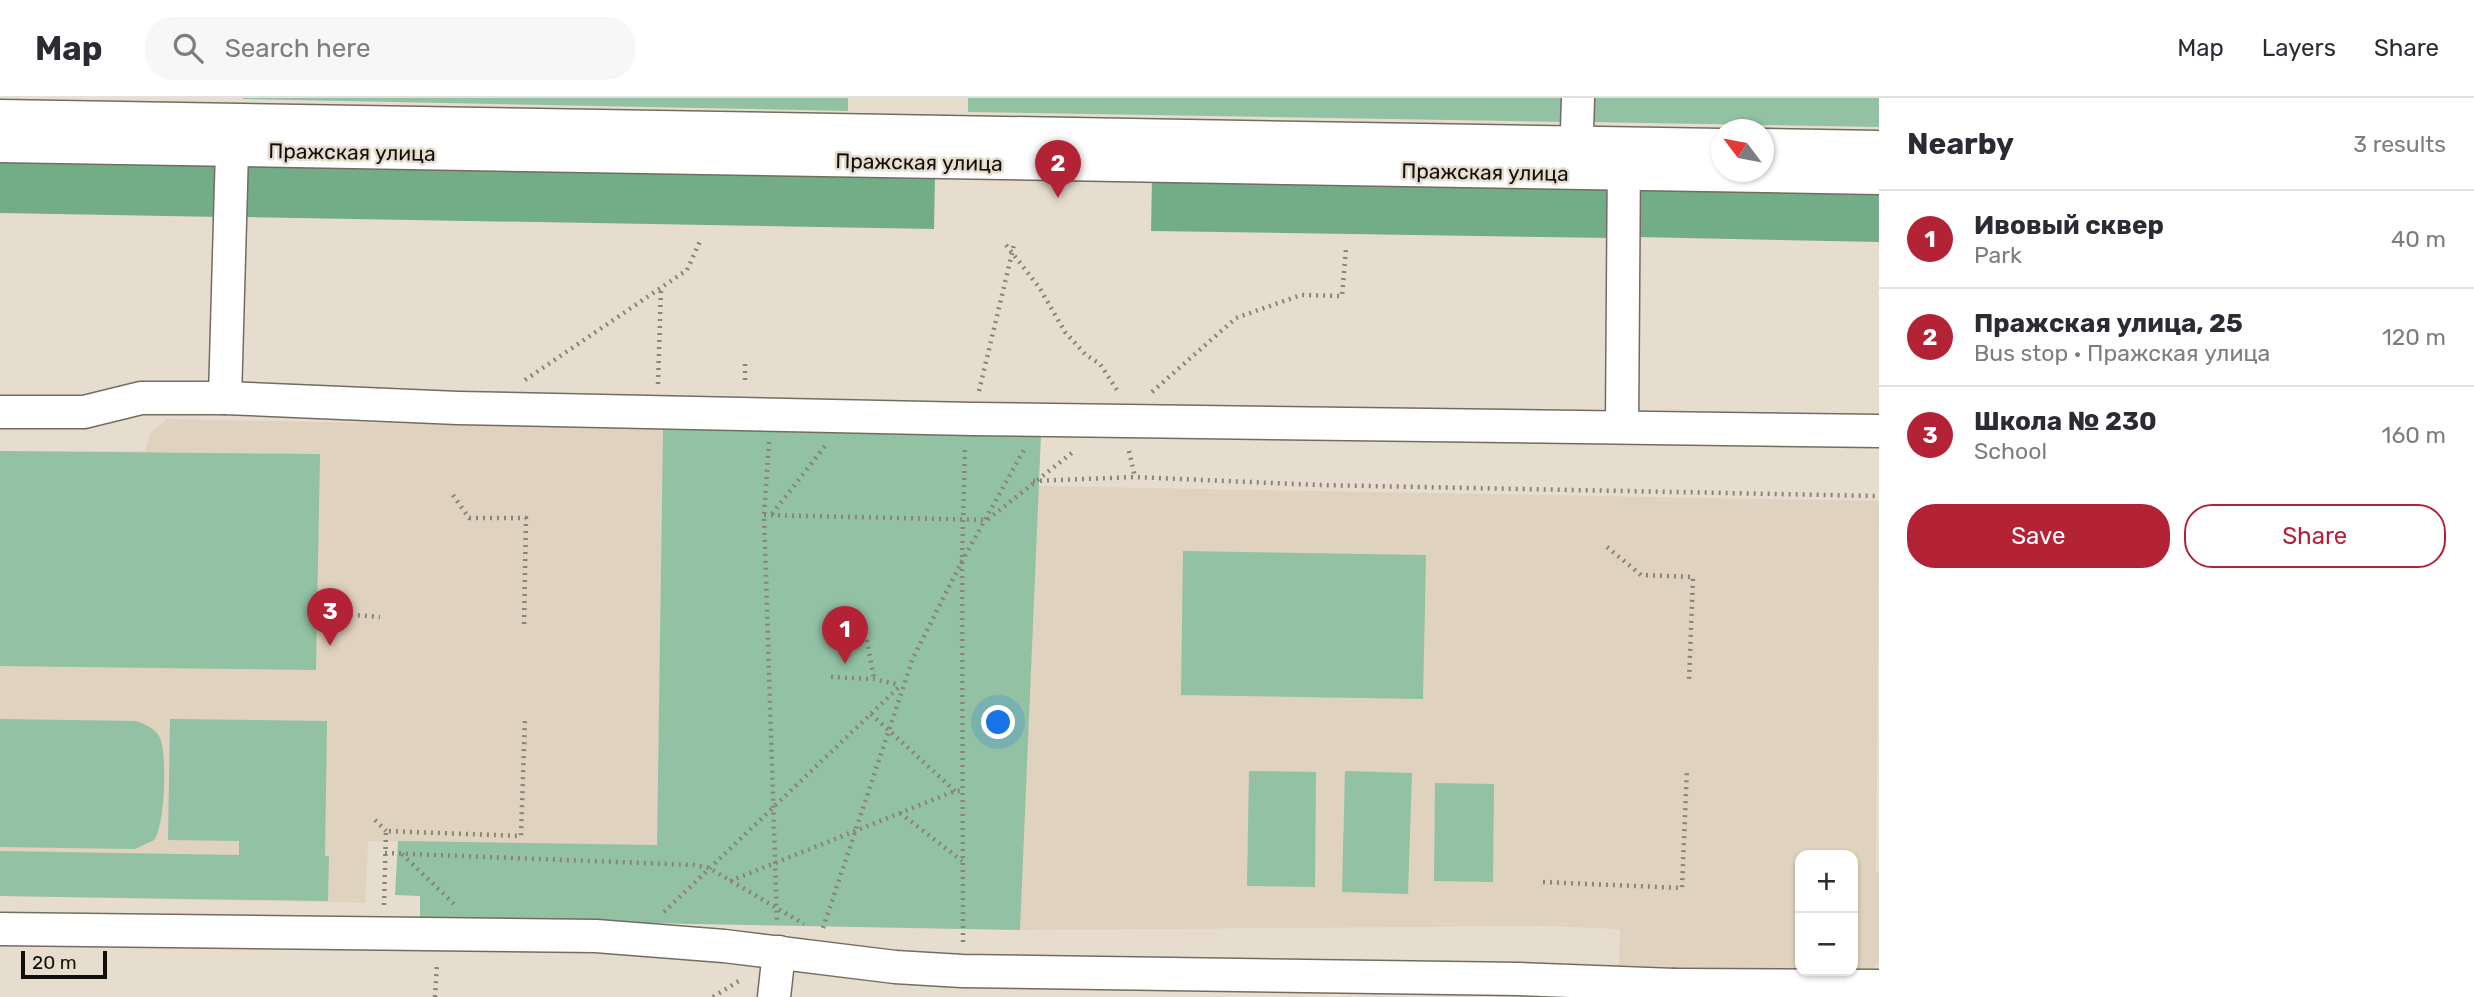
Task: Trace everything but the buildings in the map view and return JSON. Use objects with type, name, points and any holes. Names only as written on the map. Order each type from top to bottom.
[{"type":"street","points":[[1577,158],[1578,98]]},
{"type":"street","name":"Пражская улица","points":[[0,116],[1624,158],[1879,178]]},
{"type":"street","points":[[225,398],[230,123]]},
{"type":"street","name":"Пражская улица","points":[[0,146],[230,123]]},
{"type":"street","points":[[1774,145],[1879,147]]},
{"type":"street","name":"Пражская улица","points":[[1624,158],[1711,146]]},
{"type":"street","points":[[1622,426],[1624,158]]},
{"type":"street","points":[[0,412],[84,412],[141,398],[225,398],[488,409],[972,419],[1130,417],[1879,431]]},
{"type":"street","points":[[0,929],[635,939],[779,952],[817,945],[895,967],[962,971],[1531,979],[1608,990],[1837,992],[1879,986]]},
{"type":"street","points":[[774,997],[779,952]]},
{"type":"path","points":[[488,409],[529,377],[687,270],[701,239]]},
{"type":"path","points":[[1006,245],[1039,287],[1065,331],[1086,355],[1100,364],[1130,417],[1128,447],[1135,477]]},
{"type":"path","points":[[962,971],[962,518],[965,436],[972,419],[1014,245]]},
{"type":"path","points":[[1130,417],[1236,318],[1301,295],[1342,296],[1346,249]]},
{"type":"path","points":[[657,412],[661,287]]},
{"type":"path","points":[[772,413],[764,515],[779,952]]},
{"type":"path","points":[[771,514],[830,439],[842,415]]},
{"type":"path","points":[[385,853],[709,868],[777,908],[817,945],[901,685],[962,561],[1041,419]]},
{"type":"path","points":[[764,515],[987,520],[1075,450]]},
{"type":"path","points":[[1033,481],[1135,477],[1318,485],[1879,496]]},
{"type":"path","points":[[453,495],[468,518],[526,518],[523,627]]},
{"type":"path","points":[[1608,547],[1641,575],[1693,577],[1689,681]]},
{"type":"path","points":[[316,612],[380,617]]},
{"type":"path","points":[[867,640],[874,679]]},
{"type":"path","points":[[831,677],[874,679],[901,685]]},
{"type":"path","points":[[635,939],[901,685]]},
{"type":"path","points":[[871,714],[955,791]]},
{"type":"path","points":[[375,820],[386,831],[521,835],[525,719]]},
{"type":"path","points":[[1543,882],[1682,888],[1687,769]]},
{"type":"path","points":[[730,881],[955,791],[963,791]]},
{"type":"path","points":[[900,813],[963,862]]},
{"type":"path","points":[[383,934],[386,831]]},
{"type":"path","points":[[401,854],[486,935]]},
{"type":"shaded area","points":[[167,419],[663,429],[657,846],[368,841],[365,903],[0,896],[0,451],[145,451],[151,432]]},
{"type":"shaded area","points":[[1038,486],[1879,501],[1876,872],[1879,873],[1879,963],[1868,973],[1858,973],[1858,850],[1795,850],[1795,971],[1619,965],[1620,929],[1543,926],[1020,930]]},
{"type":"green space","points":[[848,98],[848,111],[243,99]]},
{"type":"green space","points":[[968,98],[1566,98],[1566,122],[968,112]]},
{"type":"green space","points":[[1588,98],[1879,98],[1879,127],[1774,125],[1774,119],[1711,119],[1711,124],[1587,122]]},
{"type":"green space","points":[[0,159],[222,163],[222,217],[0,213]]},
{"type":"green space","points":[[244,163],[935,175],[934,229],[243,217]]},
{"type":"green space","points":[[1152,179],[1613,187],[1612,238],[1151,231]]},
{"type":"green space","points":[[1638,186],[1879,191],[1879,242],[1637,237]]},
{"type":"green space","points":[[663,429],[1041,435],[1020,930],[420,919],[420,896],[395,895],[398,841],[657,845]]},
{"type":"green space","points":[[0,451],[320,454],[316,670],[0,666]]},
{"type":"green space","points":[[1183,551],[1426,555],[1423,699],[1181,695]]},
{"type":"green space","points":[[0,719],[136,721],[152,729],[159,736],[164,757],[163,805],[154,840],[135,849],[0,847]]},
{"type":"green space","points":[[170,719],[327,721],[325,856],[329,856],[328,901],[0,896],[0,851],[239,855],[239,841],[168,840]]},
{"type":"green space","points":[[1249,771],[1316,772],[1315,887],[1247,886]]},
{"type":"green space","points":[[1345,771],[1412,773],[1408,894],[1342,892]]},
{"type":"green space","points":[[1435,783],[1494,784],[1493,882],[1434,881]]},
{"type":"place","name":"Пражская улица, 25","points":[[1058,198]]},
{"type":"place","name":"Школа № 230","points":[[330,646]]},
{"type":"place","name":"Ивовый сквер","points":[[845,664]]}]
